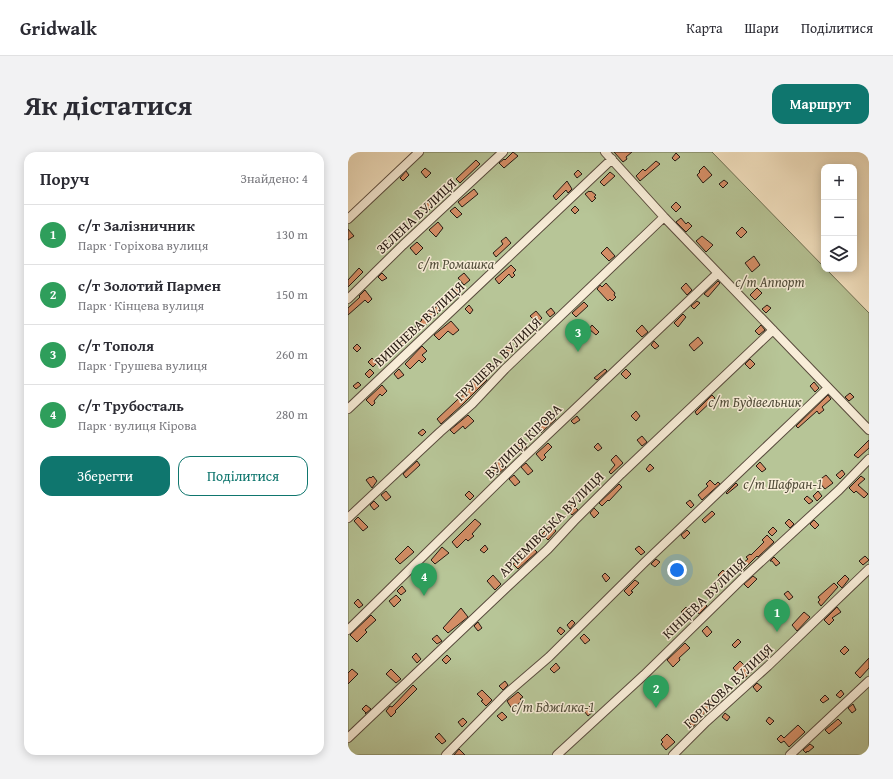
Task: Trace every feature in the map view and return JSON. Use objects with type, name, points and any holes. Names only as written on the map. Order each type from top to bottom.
[{"type":"street","points":[[348,219],[419,152]]},
{"type":"street","name":"ЗЕЛЕНА ВУЛИЦЯ","points":[[348,299],[403,245],[503,152]]},
{"type":"street","points":[[605,152],[664,217],[869,430]]},
{"type":"street","name":"ВИШНЕВА ВУЛИЦЯ","points":[[348,409],[612,159]]},
{"type":"street","name":"ГРУШЕВА ВУЛИЦЯ","points":[[348,518],[472,404],[505,369],[664,217]]},
{"type":"street","name":"ВУЛИЦЯ КІРОВА","points":[[348,630],[519,462],[718,273]]},
{"type":"street","name":"АРТЕМІВСЬКА ВУЛИЦЯ","points":[[348,738],[548,549],[621,474],[774,330]]},
{"type":"street","points":[[446,755],[506,694],[549,657],[645,562],[828,388]]},
{"type":"street","name":"КІНЦЕВА ВУЛИЦЯ","points":[[557,755],[644,675],[741,580],[839,490],[869,459]]},
{"type":"street","name":"ГОРІХОВА ВУЛИЦЯ","points":[[673,755],[706,722],[768,666],[869,569]]},
{"type":"street","points":[[790,755],[869,681]]},
{"type":"green space","points":[[418,152],[712,152],[821,264],[821,272],[829,272],[869,313],[869,755],[348,755],[348,217]]},
{"type":"building","points":[[513,152],[518,156],[504,168],[499,163],[504,159],[505,160]]},
{"type":"building","points":[[614,152],[632,152],[623,162]]},
{"type":"building","points":[[676,153],[680,157],[675,161],[672,158]]},
{"type":"building","points":[[476,160],[480,164],[460,183],[456,179]]},
{"type":"building","points":[[656,161],[660,164],[640,181],[636,176],[643,169],[645,171]]},
{"type":"building","points":[[704,166],[712,175],[703,183],[697,175]]},
{"type":"building","points":[[425,168],[431,173],[426,178],[421,172]]},
{"type":"building","points":[[578,170],[582,174],[577,178],[574,174]]},
{"type":"building","points":[[406,171],[409,175],[403,181],[400,178]]},
{"type":"building","points":[[610,172],[615,176],[604,186],[600,182]]},
{"type":"building","points":[[724,180],[728,183],[723,188],[719,184]]},
{"type":"building","points":[[567,181],[572,189],[568,193],[566,190],[556,200],[553,196]]},
{"type":"building","points":[[474,189],[478,194],[462,207],[458,202]]},
{"type":"building","points":[[589,191],[596,195],[594,197],[596,198],[592,202],[585,194]]},
{"type":"building","points":[[428,201],[433,206],[429,210],[424,205]]},
{"type":"building","points":[[676,202],[681,207],[676,212],[671,207]]},
{"type":"building","points":[[575,206],[579,210],[575,214],[571,210]]},
{"type":"building","points":[[455,207],[462,214],[457,218],[450,211]]},
{"type":"building","points":[[681,218],[686,224],[688,222],[692,226],[686,232],[676,222]]},
{"type":"building","points":[[438,222],[443,228],[436,237],[429,230]]},
{"type":"building","points":[[742,227],[747,232],[741,238],[736,233]]},
{"type":"building","points":[[348,229],[354,236],[348,240]]},
{"type":"building","points":[[702,236],[713,245],[706,252],[696,241]]},
{"type":"building","points":[[506,237],[511,243],[496,257],[493,253],[503,244],[501,241]]},
{"type":"building","points":[[417,242],[423,248],[416,255],[410,248]]},
{"type":"building","points":[[607,247],[615,256],[609,261],[601,253]]},
{"type":"building","points":[[754,256],[760,265],[752,272],[745,263]]},
{"type":"building","points":[[511,265],[516,270],[513,273],[515,275],[512,278],[509,274],[499,284],[495,279]]},
{"type":"building","points":[[359,268],[363,272],[348,287],[348,280]]},
{"type":"building","points":[[382,273],[387,278],[382,281],[378,277]]},
{"type":"building","points":[[464,273],[470,280],[464,285],[458,278]]},
{"type":"building","points":[[718,281],[720,283],[708,297],[704,294]]},
{"type":"building","points":[[606,283],[615,293],[614,295],[616,297],[612,301],[610,299],[608,301],[597,289],[600,285],[602,287]]},
{"type":"building","points":[[686,283],[692,290],[687,295],[681,288]]},
{"type":"building","points":[[457,287],[461,292],[445,305],[442,301]]},
{"type":"building","points":[[757,288],[762,293],[755,300],[750,295]]},
{"type":"building","points":[[365,290],[372,299],[368,303],[365,300],[348,315],[348,308]]},
{"type":"building","points":[[697,301],[700,303],[694,309],[691,306]]},
{"type":"building","points":[[584,302],[588,306],[576,317],[572,313]]},
{"type":"building","points":[[469,305],[473,310],[470,314],[465,309]]},
{"type":"building","points":[[767,305],[771,308],[766,313],[762,309]]},
{"type":"building","points":[[437,306],[441,310],[419,331],[415,326]]},
{"type":"building","points":[[551,308],[555,313],[550,317],[546,312]]},
{"type":"building","points":[[536,311],[542,318],[537,323],[530,316]]},
{"type":"building","points":[[683,314],[686,317],[678,327],[674,323]]},
{"type":"building","points":[[451,321],[459,330],[453,335],[448,331],[439,340],[434,335]]},
{"type":"building","points":[[592,325],[599,332],[596,335],[589,329]]},
{"type":"building","points":[[642,325],[648,332],[642,337],[636,331]]},
{"type":"building","points":[[761,325],[765,330],[759,335],[755,331]]},
{"type":"building","points":[[405,337],[408,341],[395,353],[391,348]]},
{"type":"building","points":[[698,337],[703,343],[694,351],[689,345]]},
{"type":"building","points":[[654,341],[659,346],[655,349],[651,345]]},
{"type":"building","points":[[357,344],[361,348],[357,352],[353,348]]},
{"type":"building","points":[[422,346],[427,351],[422,355],[426,359],[422,363],[419,360],[410,369],[405,364]]},
{"type":"building","points":[[510,346],[514,350],[509,354],[506,351]]},
{"type":"building","points":[[372,358],[377,363],[373,367],[368,362]]},
{"type":"building","points":[[750,359],[755,364],[750,369],[745,364]]},
{"type":"building","points":[[370,369],[374,373],[369,378],[365,374]]},
{"type":"building","points":[[399,369],[404,375],[398,379],[394,374]]},
{"type":"building","points":[[605,369],[607,371],[597,380],[594,378]]},
{"type":"building","points":[[626,369],[631,374],[626,379],[621,374]]},
{"type":"building","points":[[484,376],[487,380],[441,424],[437,419],[473,385],[470,382],[474,378],[478,381]]},
{"type":"building","points":[[358,382],[361,385],[356,389],[353,386]]},
{"type":"building","points":[[814,382],[819,388],[815,392],[810,386]]},
{"type":"building","points":[[382,385],[387,391],[382,396],[380,394],[372,406],[366,400]]},
{"type":"building","points":[[850,393],[854,397],[849,401],[845,397]]},
{"type":"building","points":[[712,395],[715,398],[697,415],[695,412]]},
{"type":"building","points":[[828,395],[831,399],[822,407],[824,410],[819,414],[817,411],[798,428],[796,426]]},
{"type":"building","points":[[636,411],[640,416],[636,421],[631,416]]},
{"type":"building","points":[[549,412],[556,419],[541,433],[537,429],[548,418],[546,415]]},
{"type":"building","points":[[468,415],[474,421],[465,429],[463,426],[454,434],[450,430]]},
{"type":"building","points":[[577,416],[580,420],[574,424],[571,421]]},
{"type":"building","points":[[423,429],[426,432],[422,436],[418,433]]},
{"type":"building","points":[[642,436],[647,442],[642,446],[637,440]]},
{"type":"building","points":[[869,440],[869,448],[858,458],[854,455]]},
{"type":"building","points":[[521,441],[527,447],[522,451],[517,445]]},
{"type":"building","points":[[548,443],[552,447],[544,455],[546,457],[542,461],[536,454]]},
{"type":"building","points":[[598,443],[602,448],[598,451],[594,447]]},
{"type":"building","points":[[616,455],[623,463],[611,474],[609,472],[615,465],[611,460]]},
{"type":"building","points":[[500,460],[506,467],[497,475],[493,471],[498,467],[496,464]]},
{"type":"building","points":[[417,461],[420,465],[406,478],[403,474]]},
{"type":"building","points":[[760,462],[766,469],[762,472],[756,466]]},
{"type":"building","points":[[526,463],[533,471],[528,475],[521,467]]},
{"type":"building","points":[[650,464],[654,468],[649,472],[646,469]]},
{"type":"building","points":[[842,470],[845,474],[840,479],[836,475]]},
{"type":"building","points":[[514,475],[520,482],[515,486],[509,479]]},
{"type":"building","points":[[826,475],[833,483],[825,489],[818,481]]},
{"type":"building","points":[[373,476],[377,481],[372,488],[366,480]]},
{"type":"building","points":[[861,476],[865,479],[858,485],[868,494],[864,498],[856,491],[854,493],[849,488]]},
{"type":"building","points":[[710,480],[715,485],[718,482],[720,484],[702,500],[698,495],[708,486],[706,484]]},
{"type":"building","points":[[736,483],[738,485],[727,494],[726,493]]},
{"type":"building","points":[[619,484],[622,487],[602,506],[599,503]]},
{"type":"building","points":[[386,491],[391,497],[386,501],[381,495]]},
{"type":"building","points":[[469,491],[474,496],[470,500],[465,495]]},
{"type":"building","points":[[818,491],[822,496],[817,501],[813,496]]},
{"type":"building","points":[[807,496],[813,501],[809,504],[804,499]]},
{"type":"building","points":[[690,500],[694,505],[691,508],[686,503]]},
{"type":"building","points":[[374,501],[379,506],[374,510],[370,505]]},
{"type":"building","points":[[572,504],[578,510],[572,515],[567,510]]},
{"type":"building","points":[[594,508],[599,513],[594,518],[590,513]]},
{"type":"building","points":[[712,511],[715,514],[705,523],[702,520]]},
{"type":"building","points":[[358,517],[368,527],[363,531],[354,521]]},
{"type":"building","points":[[475,519],[481,524],[472,534],[474,536],[468,541],[466,539],[457,548],[452,542]]},
{"type":"building","points":[[789,519],[794,524],[790,528],[785,523]]},
{"type":"building","points":[[814,520],[819,525],[815,529],[810,524]]},
{"type":"building","points":[[551,525],[556,531],[548,540],[542,534]]},
{"type":"building","points":[[773,527],[777,531],[772,536],[768,532]]},
{"type":"building","points":[[687,530],[690,533],[684,539],[681,535]]},
{"type":"building","points":[[767,535],[774,542],[742,571],[738,567],[748,559],[746,557],[750,554],[751,555],[764,542],[762,540]]},
{"type":"building","points":[[485,545],[488,549],[484,553],[480,550]]},
{"type":"building","points":[[408,546],[414,552],[400,564],[395,559]]},
{"type":"building","points":[[639,546],[645,552],[641,555],[635,549]]},
{"type":"building","points":[[442,547],[449,553],[435,564],[431,560]]},
{"type":"building","points":[[532,547],[537,552],[518,569],[513,564]]},
{"type":"building","points":[[865,556],[869,560],[863,565],[859,561]]},
{"type":"building","points":[[774,557],[780,563],[776,566],[772,561],[770,561]]},
{"type":"building","points":[[656,559],[660,562],[655,567],[651,564]]},
{"type":"building","points":[[723,570],[729,577],[723,581],[718,575]]},
{"type":"building","points":[[605,573],[610,578],[606,582],[602,576]]},
{"type":"building","points":[[493,575],[501,584],[495,590],[487,581]]},
{"type":"building","points":[[845,575],[849,579],[842,588],[837,583]]},
{"type":"building","points":[[753,576],[757,579],[748,588],[744,584]]},
{"type":"building","points":[[635,580],[639,583],[631,591],[633,592],[629,596],[624,591]]},
{"type":"building","points":[[834,583],[838,587],[821,606],[818,602],[820,600],[818,597]]},
{"type":"building","points":[[402,586],[406,591],[401,595],[397,591]]},
{"type":"building","points":[[788,591],[793,597],[789,600],[784,594]]},
{"type":"building","points":[[396,595],[401,600],[394,607],[389,601]]},
{"type":"building","points":[[358,599],[363,605],[359,608],[354,603]]},
{"type":"building","points":[[704,603],[707,606],[699,614],[696,610]]},
{"type":"building","points":[[686,607],[695,615],[689,620],[681,612]]},
{"type":"building","points":[[837,607],[841,612],[832,618],[834,620],[829,625],[824,620]]},
{"type":"building","points":[[461,608],[468,617],[448,633],[443,628]]},
{"type":"building","points":[[804,612],[810,617],[797,631],[792,625]]},
{"type":"building","points":[[371,615],[376,620],[365,630],[367,632],[357,642],[350,635]]},
{"type":"building","points":[[572,620],[575,623],[570,629],[567,625]]},
{"type":"building","points":[[478,622],[482,628],[478,631],[474,626]]},
{"type":"building","points":[[707,626],[712,632],[707,637],[702,631]]},
{"type":"building","points":[[560,627],[565,631],[561,635],[557,631]]},
{"type":"building","points":[[584,634],[590,640],[585,644],[580,638]]},
{"type":"building","points":[[437,635],[442,641],[437,644],[432,639]]},
{"type":"building","points":[[738,639],[741,642],[735,648],[732,645]]},
{"type":"building","points":[[685,643],[690,648],[679,658],[680,660],[673,667],[667,660]]},
{"type":"building","points":[[845,646],[849,650],[844,655],[840,651]]},
{"type":"building","points":[[765,652],[769,656],[745,678],[740,673],[739,675],[733,668],[740,661],[744,665],[755,655],[758,659]]},
{"type":"building","points":[[416,653],[421,659],[417,663],[412,657]]},
{"type":"building","points":[[447,655],[451,659],[446,664],[442,660]]},
{"type":"building","points":[[869,658],[869,668],[860,678],[855,673]]},
{"type":"building","points":[[556,663],[560,668],[554,673],[550,669]]},
{"type":"building","points":[[352,669],[358,674],[348,684],[348,673]]},
{"type":"building","points":[[391,669],[401,679],[396,683],[386,674]]},
{"type":"building","points":[[505,681],[508,685],[503,690],[499,686]]},
{"type":"building","points":[[757,683],[762,687],[757,692],[753,687]]},
{"type":"building","points":[[413,685],[417,689],[391,717],[386,711],[390,706],[392,707]]},
{"type":"building","points":[[482,690],[492,700],[486,706],[477,694]]},
{"type":"building","points":[[841,690],[844,694],[840,698],[836,695]]},
{"type":"building","points":[[518,692],[523,697],[520,699],[522,701],[512,709],[507,701]]},
{"type":"building","points":[[825,695],[829,699],[823,703],[820,700]]},
{"type":"building","points":[[712,700],[717,705],[713,709],[708,704]]},
{"type":"building","points":[[853,704],[856,710],[852,713],[848,708]]},
{"type":"building","points":[[366,705],[371,709],[365,714],[366,713],[362,709]]},
{"type":"building","points":[[706,705],[709,708],[693,727],[689,723],[697,714],[695,712],[699,708],[701,710]]},
{"type":"building","points":[[590,706],[594,711],[588,716],[584,711]]},
{"type":"building","points":[[502,712],[507,717],[502,721],[497,716]]},
{"type":"building","points":[[725,713],[730,717],[727,721],[722,717]]},
{"type":"building","points":[[769,717],[774,721],[770,725],[766,721]]},
{"type":"building","points":[[463,718],[467,722],[462,727],[458,722]]},
{"type":"building","points":[[838,719],[842,723],[829,734],[825,730]]},
{"type":"building","points":[[798,725],[805,732],[789,747],[784,741],[781,743],[777,739],[781,735],[784,738]]},
{"type":"building","points":[[439,733],[446,741],[442,744],[435,737]]},
{"type":"building","points":[[667,734],[675,742],[666,750],[661,744],[663,742],[661,740]]},
{"type":"building","points":[[810,744],[814,747],[806,753],[803,750]]},
{"type":"building","points":[[459,749],[465,755],[454,755]]},
{"type":"place","name":"с/т Тополя","points":[[578,352]]},
{"type":"place","name":"с/т Трубосталь","points":[[424,596]]},
{"type":"place","name":"с/т Залізничник","points":[[777,632]]},
{"type":"place","name":"с/т Золотий Пармен","points":[[656,708]]},
{"type":"park label","name":"с/т Ромашка","points":[[456,264]]},
{"type":"park label","name":"с/т Аппорт","points":[[770,282]]},
{"type":"park label","name":"с/т Будівельник","points":[[755,402]]},
{"type":"park label","name":"с/т Шафран-1","points":[[783,484]]},
{"type":"park label","name":"с/т Бджілка-1","points":[[553,707]]}]
